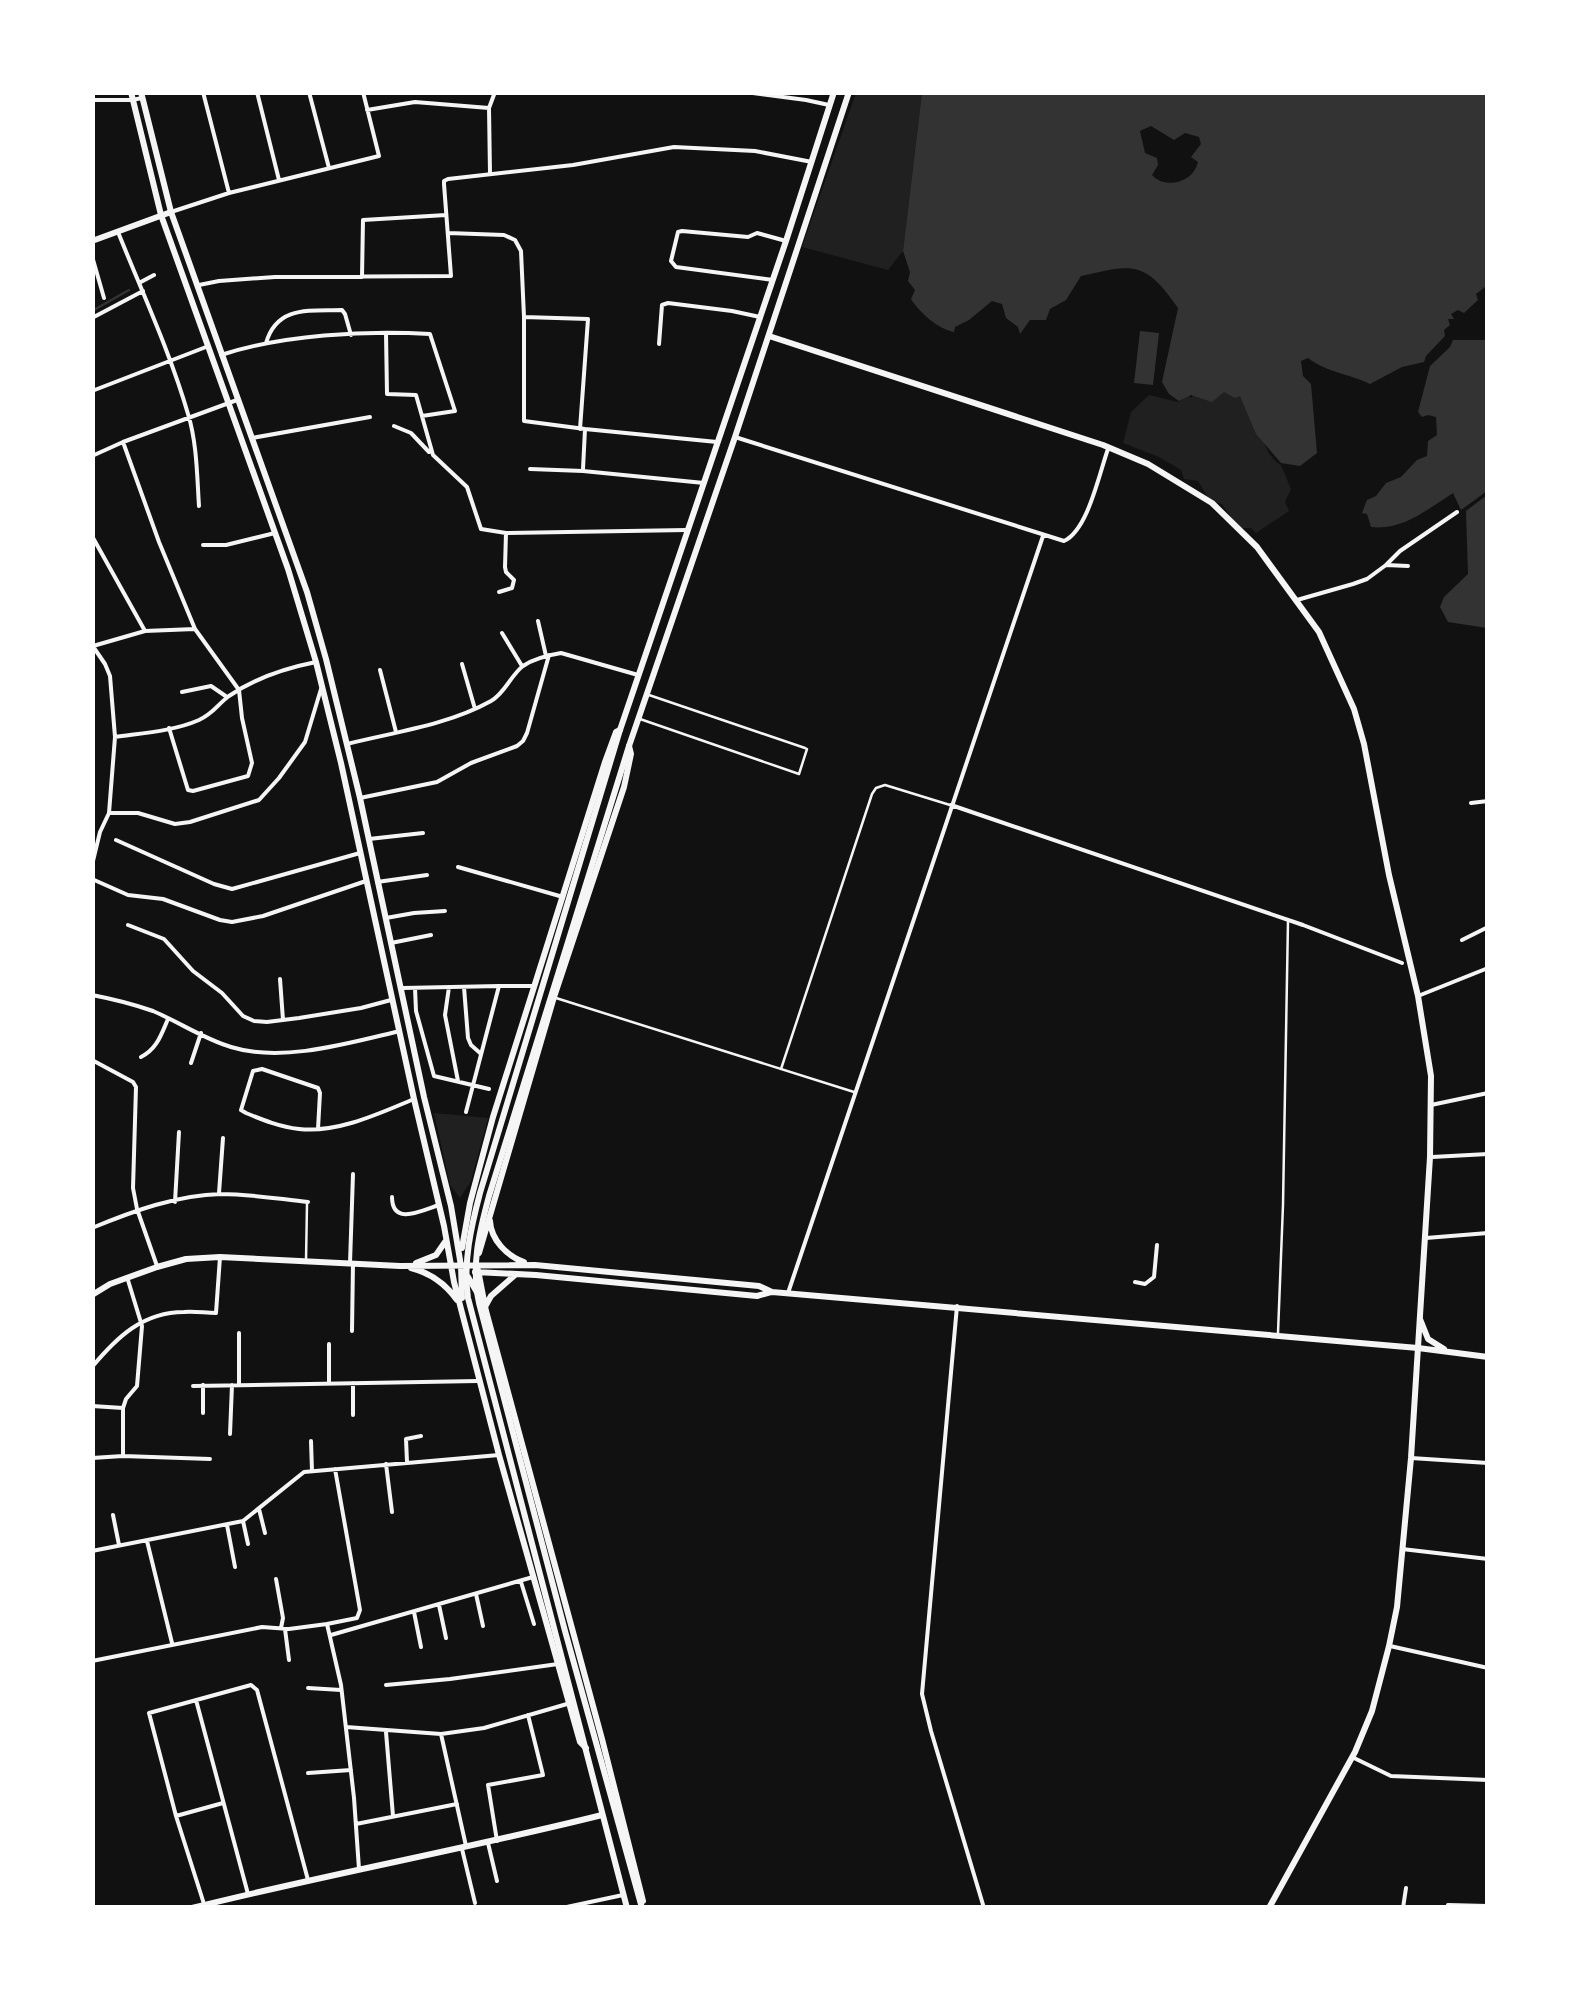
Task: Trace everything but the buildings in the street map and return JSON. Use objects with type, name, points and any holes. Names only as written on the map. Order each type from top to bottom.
[{"type":"main road","points":[[627,1908],[468,1298],[472,1225],[620,730],[834,92]]},
{"type":"main road","points":[[643,1908],[474,1282],[477,1242],[629,746],[849,92]]},
{"type":"main road","points":[[142,95],[171,212],[307,592],[360,798],[446,1188],[460,1204],[456,1266]]},
{"type":"main road","points":[[132,96],[161,215],[275,533],[316,662],[446,1240],[456,1266],[485,1306]]},
{"type":"main road","points":[[804,187],[818,191]]},
{"type":"main road","points":[[92,241],[171,212]]},
{"type":"main road","points":[[760,317],[769,336],[1109,447],[1159,470],[1212,503],[1257,548],[1298,600],[1319,632],[1354,709],[1418,996],[1431,1076],[1426,1238],[1411,1458],[1397,1607],[1372,1711],[1352,1757],[1269,1908]]},
{"type":"main road","points":[[750,349],[769,336]]},
{"type":"main road","points":[[587,1749],[580,1742],[498,1455],[462,1311],[456,1266],[460,1204],[488,1135],[610,749],[620,730]]},
{"type":"main road","points":[[629,746],[624,788],[554,997],[490,1212],[478,1268],[506,1386],[617,1794],[643,1908]]},
{"type":"main road","points":[[488,1135],[511,1140]]},
{"type":"main road","points":[[490,1212],[490,1228],[499,1244],[518,1260],[535,1265]]},
{"type":"main road","points":[[400,1266],[431,1259],[446,1240]]},
{"type":"main road","points":[[92,1295],[157,1267],[186,1259],[220,1257],[456,1266],[757,1296],[772,1292]]},
{"type":"main road","points":[[478,1268],[535,1265],[759,1286],[788,1294],[1488,1356]]},
{"type":"main road","points":[[400,1266],[427,1273],[442,1283],[462,1311]]},
{"type":"main road","points":[[485,1306],[516,1274]]},
{"type":"main road","points":[[1420,1319],[1428,1338],[1449,1352]]},
{"type":"main road","points":[[192,1908],[602,1815]]},
{"type":"street","points":[[203,92],[229,192]]},
{"type":"street","points":[[257,92],[280,181]]},
{"type":"street","points":[[309,92],[330,168]]},
{"type":"street","points":[[171,212],[229,192],[379,156],[363,92]]},
{"type":"street","points":[[414,92],[416,102]]},
{"type":"street","points":[[490,174],[488,108],[495,92]]},
{"type":"street","points":[[745,92],[830,105]]},
{"type":"street","points":[[92,100],[142,95]]},
{"type":"street","points":[[367,110],[416,102],[488,108]]},
{"type":"street","points":[[196,286],[219,280],[451,276],[444,180],[573,165],[674,147],[755,151],[812,162]]},
{"type":"street","points":[[362,277],[363,220],[446,215]]},
{"type":"street","points":[[118,232],[144,291],[189,417],[199,506]]},
{"type":"street","points":[[773,280],[672,265],[678,232],[748,237],[757,234],[786,241]]},
{"type":"street","points":[[448,234],[504,235],[522,251],[524,421],[718,442]]},
{"type":"street","points":[[92,256],[104,298]]},
{"type":"street","points":[[140,282],[154,276]]},
{"type":"street","points":[[92,318],[144,291]]},
{"type":"street","points":[[658,344],[662,305],[760,317]]},
{"type":"street","points":[[266,343],[273,324],[294,312],[342,310],[351,335]]},
{"type":"street","points":[[524,317],[586,318],[590,322],[583,471]]},
{"type":"street","points":[[221,354],[266,343],[386,333],[430,334],[454,411],[421,416]]},
{"type":"street","points":[[386,333],[387,394],[416,395],[433,455]]},
{"type":"street","points":[[92,391],[206,347]]},
{"type":"street","points":[[92,456],[238,400]]},
{"type":"street","points":[[251,438],[370,417]]},
{"type":"street","points":[[394,426],[411,432],[467,487],[481,529],[506,533],[688,530]]},
{"type":"street","points":[[735,437],[1064,541],[1078,530],[1109,447]]},
{"type":"street","points":[[123,442],[195,629],[239,690],[252,763],[248,776],[188,790],[170,728]]},
{"type":"street","points":[[530,468],[704,483]]},
{"type":"street","points":[[1298,600],[1367,579],[1457,512]]},
{"type":"street","points":[[203,545],[226,545],[275,533]]},
{"type":"street","points":[[498,592],[514,585],[505,568],[506,533]]},
{"type":"street","points":[[92,536],[146,631]]},
{"type":"street","points":[[788,1294],[1043,536]]},
{"type":"street","points":[[1386,565],[1408,566]]},
{"type":"street","points":[[360,798],[438,782],[523,741],[547,656],[538,621]]},
{"type":"street","points":[[92,865],[109,812],[116,737],[110,676],[93,646],[146,631],[195,629]]},
{"type":"street","points":[[502,634],[522,666]]},
{"type":"street","points":[[347,744],[432,724],[475,708],[497,698],[522,666],[547,656],[561,653],[638,675]]},
{"type":"street","points":[[116,737],[197,721],[214,712],[227,697],[282,668],[316,662]]},
{"type":"street","points":[[462,664],[475,708]]},
{"type":"street","points":[[380,670],[396,732]]},
{"type":"street","points":[[109,812],[138,813],[176,824],[260,800],[304,742],[322,685]]},
{"type":"street","points":[[182,692],[211,686],[227,697]]},
{"type":"street","points":[[1471,804],[1488,801]]},
{"type":"street","points":[[951,805],[1402,963]]},
{"type":"street","points":[[369,839],[424,832]]},
{"type":"street","points":[[116,840],[232,890],[360,853]]},
{"type":"street","points":[[458,867],[563,897]]},
{"type":"street","points":[[378,882],[427,875]]},
{"type":"street","points":[[92,878],[128,895],[163,898],[232,922],[366,882]]},
{"type":"street","points":[[386,918],[445,911]]},
{"type":"street","points":[[128,925],[164,939],[193,970],[254,1021],[360,1008],[392,999]]},
{"type":"street","points":[[1462,940],[1488,927]]},
{"type":"street","points":[[391,943],[431,935]]},
{"type":"street","points":[[1418,996],[1488,968]]},
{"type":"street","points":[[280,979],[282,1020]]},
{"type":"street","points":[[466,1112],[498,986]]},
{"type":"street","points":[[401,988],[534,986]]},
{"type":"street","points":[[449,987],[446,1014],[458,1082]]},
{"type":"street","points":[[415,988],[416,1011],[432,1074],[489,1089]]},
{"type":"street","points":[[464,988],[468,1038],[480,1053]]},
{"type":"street","points":[[92,996],[153,1011],[228,1047],[251,1052],[317,1049],[400,1031]]},
{"type":"street","points":[[140,1058],[158,1043],[168,1019]]},
{"type":"street","points":[[190,1063],[201,1033]]},
{"type":"street","points":[[92,1060],[136,1087],[133,1188],[136,1210],[157,1267]]},
{"type":"street","points":[[318,1129],[318,1088],[262,1069],[253,1071],[241,1110],[286,1127],[318,1129],[369,1118],[414,1100]]},
{"type":"street","points":[[1431,1105],[1488,1093]]},
{"type":"street","points":[[175,1202],[179,1132]]},
{"type":"street","points":[[219,1194],[223,1138]]},
{"type":"street","points":[[1430,1157],[1488,1154]]},
{"type":"street","points":[[352,1331],[353,1174]]},
{"type":"street","points":[[92,1228],[136,1210],[219,1194],[308,1202]]},
{"type":"street","points":[[392,1197],[392,1206],[400,1214],[439,1205]]},
{"type":"street","points":[[1426,1238],[1488,1233]]},
{"type":"street","points":[[1134,1282],[1146,1284],[1154,1277],[1157,1245]]},
{"type":"street","points":[[92,1367],[141,1320],[180,1311],[216,1313],[220,1257]]},
{"type":"street","points":[[123,1456],[123,1408],[138,1386],[141,1320],[127,1278]]},
{"type":"street","points":[[957,1306],[922,1694],[984,1908]]},
{"type":"street","points":[[230,1434],[239,1334]]},
{"type":"street","points":[[329,1344],[329,1383]]},
{"type":"street","points":[[193,1386],[478,1380]]},
{"type":"street","points":[[481,1390],[494,1381],[506,1386]]},
{"type":"street","points":[[352,1383],[353,1415]]},
{"type":"street","points":[[203,1413],[204,1385]]},
{"type":"street","points":[[92,1406],[123,1408]]},
{"type":"street","points":[[407,1462],[406,1439],[421,1436]]},
{"type":"street","points":[[311,1440],[312,1471]]},
{"type":"street","points":[[92,1551],[243,1521],[302,1473],[498,1455]]},
{"type":"street","points":[[92,1458],[210,1459]]},
{"type":"street","points":[[1411,1458],[1488,1463]]},
{"type":"street","points":[[386,1464],[392,1512]]},
{"type":"street","points":[[92,1661],[262,1627],[327,1624],[357,1618],[360,1610],[335,1469]]},
{"type":"street","points":[[260,1509],[264,1533]]},
{"type":"street","points":[[114,1515],[119,1546]]},
{"type":"street","points":[[243,1521],[248,1544]]},
{"type":"street","points":[[227,1525],[236,1567]]},
{"type":"street","points":[[147,1541],[172,1644]]},
{"type":"street","points":[[1402,1549],[1488,1559]]},
{"type":"street","points":[[331,1635],[533,1577]]},
{"type":"street","points":[[276,1578],[289,1660]]},
{"type":"street","points":[[521,1582],[534,1624]]},
{"type":"street","points":[[476,1594],[483,1626]]},
{"type":"street","points":[[439,1605],[446,1638]]},
{"type":"street","points":[[414,1612],[421,1647]]},
{"type":"street","points":[[327,1624],[346,1727],[359,1869]]},
{"type":"street","points":[[1389,1646],[1488,1668]]},
{"type":"street","points":[[386,1684],[558,1664]]},
{"type":"street","points":[[204,1904],[148,1714],[251,1685],[255,1686],[308,1880]]},
{"type":"street","points":[[308,1688],[341,1690]]},
{"type":"street","points":[[196,1699],[248,1894]]},
{"type":"street","points":[[346,1727],[441,1734],[484,1728],[569,1703]]},
{"type":"street","points":[[497,1881],[488,1786],[543,1775],[528,1715]]},
{"type":"street","points":[[386,1730],[393,1816]]},
{"type":"street","points":[[441,1734],[475,1903]]},
{"type":"street","points":[[1352,1757],[1390,1776],[1488,1780]]},
{"type":"street","points":[[308,1773],[351,1770]]},
{"type":"street","points":[[176,1816],[224,1803]]},
{"type":"street","points":[[356,1824],[456,1804]]},
{"type":"street","points":[[1403,1908],[1406,1888]]},
{"type":"street","points":[[562,1908],[623,1895]]},
{"type":"street","points":[[1447,1908],[1455,1904],[1488,1906]]},
{"type":"lane","points":[[638,719],[798,774],[807,749],[646,694]]},
{"type":"lane","points":[[781,1069],[872,794],[885,785],[951,805]]},
{"type":"lane","points":[[1278,1337],[1288,920]]},
{"type":"lane","points":[[1402,963],[1411,966]]},
{"type":"lane","points":[[554,997],[855,1093]]},
{"type":"lane","points":[[306,1260],[308,1202]]},
{"type":"shaded area","points":[[856,93],[922,93],[903,251],[888,270],[802,247]]},
{"type":"shaded area","points":[[922,93],[1487,93],[1485,287],[1464,313],[1458,310],[1451,314],[1454,319],[1448,319],[1450,325],[1444,330],[1445,336],[1424,362],[1402,367],[1370,384],[1308,358],[1301,361],[1303,376],[1311,384],[1317,453],[1300,466],[1281,463],[1256,434],[1240,396],[1235,398],[1224,392],[1212,402],[1191,395],[1179,401],[1169,394],[1162,382],[1178,308],[1147,274],[1126,268],[1081,276],[1066,300],[1050,309],[1046,320],[1030,320],[1020,334],[1018,327],[1006,318],[1002,304],[992,301],[955,327],[954,332],[930,320],[911,299],[915,290],[908,281],[910,272],[903,251]],"holes":[[[1151,126],[1174,140],[1185,133],[1199,137],[1201,144],[1191,157],[1198,162],[1184,179],[1164,182],[1152,175],[1157,158],[1145,153],[1140,131]]]},
{"type":"shaded area","points":[[1140,331],[1159,333],[1153,385],[1134,383]]},
{"type":"shaded area","points":[[1453,340],[1487,340],[1487,491],[1461,510],[1453,493],[1404,522],[1371,527],[1367,514],[1362,513],[1367,500],[1427,456],[1428,441],[1437,435],[1436,417],[1422,417],[1418,412],[1430,366]]},
{"type":"shaded area","points":[[1255,355],[1261,432],[1291,489],[1285,502],[1289,511],[1256,533],[1251,528],[1238,528],[1222,504],[1210,501],[1198,481],[1184,479],[1181,470],[1159,457],[1123,443],[1131,412],[1149,395],[1178,402],[1188,396],[1192,398],[1193,391]]},
{"type":"shaded area","points":[[1487,495],[1487,628],[1448,622],[1440,607],[1444,597],[1468,574],[1466,511]]},
{"type":"shaded area","points":[[434,1113],[488,1118],[471,1181],[460,1198],[450,1185]]},
{"type":"waterway","points":[[92,311],[129,290]]}]
